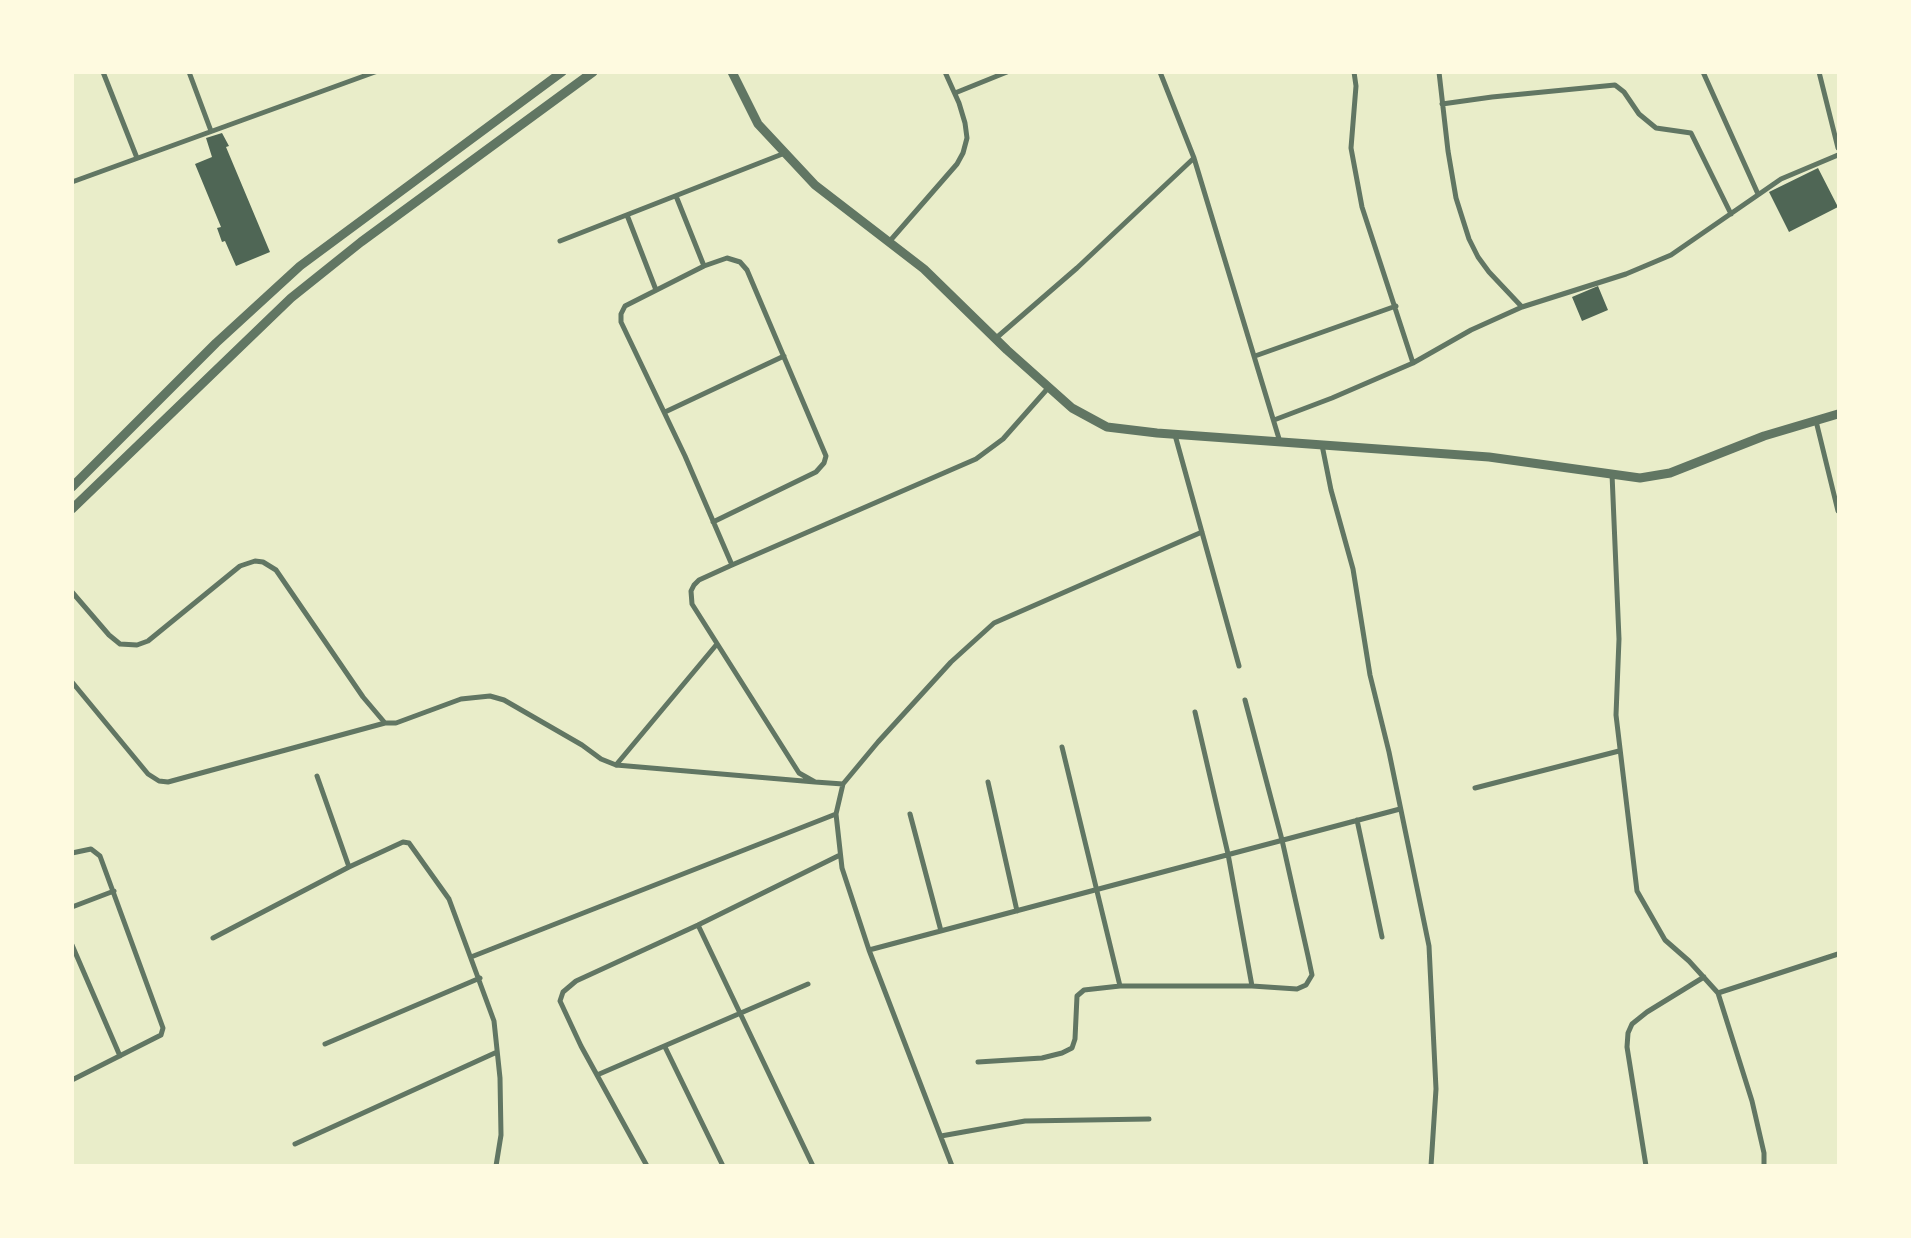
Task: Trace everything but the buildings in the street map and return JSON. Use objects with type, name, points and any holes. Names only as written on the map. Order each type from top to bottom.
[{"type":"street","points":[[103,72],[137,158]]},
{"type":"street","points":[[189,72],[211,131]]},
{"type":"street","points":[[72,182],[375,72]]},
{"type":"street","points":[[72,487],[216,343],[300,266],[562,72]]},
{"type":"street","points":[[72,509],[291,298],[377,230],[592,72]]},
{"type":"street","points":[[732,72],[758,124],[815,185],[924,269],[995,339],[1072,408],[1107,427],[1174,435],[1489,457],[1640,478],[1670,473],[1764,436],[1838,414]]},
{"type":"street","points":[[889,242],[956,164],[963,153],[966,138],[965,123],[945,72]]},
{"type":"street","points":[[954,93],[1007,72]]},
{"type":"street","points":[[1160,72],[1194,158],[1280,442]]},
{"type":"street","points":[[1354,72],[1356,86],[1351,148],[1362,207],[1396,306],[1413,363]]},
{"type":"street","points":[[1439,72],[1448,151],[1456,198],[1469,239],[1478,257],[1522,307]]},
{"type":"street","points":[[1703,72],[1758,194]]},
{"type":"street","points":[[1819,72],[1838,148]]},
{"type":"street","points":[[1442,104],[1492,97],[1616,85],[1624,92],[1639,114],[1656,128],[1691,133],[1730,214]]},
{"type":"street","points":[[560,241],[785,153]]},
{"type":"street","points":[[1274,420],[1332,398],[1413,363],[1471,330],[1522,307],[1626,274],[1671,255],[1758,194],[1788,176],[1838,155]]},
{"type":"street","points":[[995,339],[1077,268],[1194,158]]},
{"type":"street","points":[[676,196],[704,266]]},
{"type":"street","points":[[627,215],[656,290]]},
{"type":"street","points":[[713,522],[816,472],[824,463],[825,450],[743,266],[734,259],[727,258],[704,266],[625,306],[621,314],[622,322],[732,565]]},
{"type":"street","points":[[1255,356],[1396,306]]},
{"type":"street","points":[[664,412],[784,356]]},
{"type":"street","points":[[815,782],[799,773],[692,604],[692,591],[698,580],[976,459],[1003,440],[1050,388]]},
{"type":"street","points":[[1816,421],[1838,511]]},
{"type":"street","points":[[1174,435],[1239,666]]},
{"type":"street","points":[[1322,445],[1331,490],[1353,569],[1370,675],[1429,946],[1436,1089],[1431,1166]]},
{"type":"street","points":[[1612,473],[1618,639],[1615,695],[1619,751],[1637,891],[1665,940],[1718,993],[1752,1101],[1764,1153],[1764,1166]]},
{"type":"street","points":[[952,1166],[869,950],[842,868],[836,814],[843,784],[878,742],[951,662],[994,623],[1202,532]]},
{"type":"street","points":[[72,592],[109,635],[120,644],[137,645],[148,641],[240,566],[255,560],[263,562],[276,570],[363,697],[386,723]]},
{"type":"street","points":[[616,765],[717,644]]},
{"type":"street","points":[[72,682],[148,774],[159,781],[168,782],[386,723],[396,723],[462,699],[490,696],[504,700],[582,745],[602,759],[616,765],[843,784]]},
{"type":"street","points":[[978,1062],[1042,1058],[1062,1053],[1072,1048],[1075,1039],[1077,996],[1084,990],[1120,986],[1252,986],[1297,989],[1306,985],[1312,975],[1282,840],[1246,700]]},
{"type":"street","points":[[1196,712],[1228,854],[1252,986]]},
{"type":"street","points":[[1062,747],[1120,986]]},
{"type":"street","points":[[1475,788],[1619,751]]},
{"type":"street","points":[[318,776],[349,866]]},
{"type":"street","points":[[988,782],[1017,911]]},
{"type":"street","points":[[869,950],[1400,809]]},
{"type":"street","points":[[472,957],[836,814]]},
{"type":"street","points":[[910,814],[941,931]]},
{"type":"street","points":[[1357,820],[1382,937]]},
{"type":"street","points":[[214,938],[349,866],[404,842],[409,843],[449,898],[480,978],[494,1021],[501,1135],[496,1166]]},
{"type":"street","points":[[72,853],[84,849],[96,851],[100,856],[163,1028],[160,1035],[72,1080]]},
{"type":"street","points":[[647,1166],[568,1020],[560,1001],[562,992],[576,981],[698,925],[840,855]]},
{"type":"street","points":[[72,907],[114,891]]},
{"type":"street","points":[[698,925],[813,1166]]},
{"type":"street","points":[[72,946],[120,1056]]},
{"type":"street","points":[[1718,993],[1838,954]]},
{"type":"street","points":[[1646,1166],[1627,1047],[1628,1033],[1632,1024],[1647,1012],[1704,977]]},
{"type":"street","points":[[325,1044],[480,978]]},
{"type":"street","points":[[597,1075],[666,1047],[740,1012],[808,984]]},
{"type":"street","points":[[666,1047],[723,1166]]},
{"type":"street","points":[[295,1144],[497,1052]]},
{"type":"street","points":[[941,1136],[1025,1121],[1149,1119]]}]
